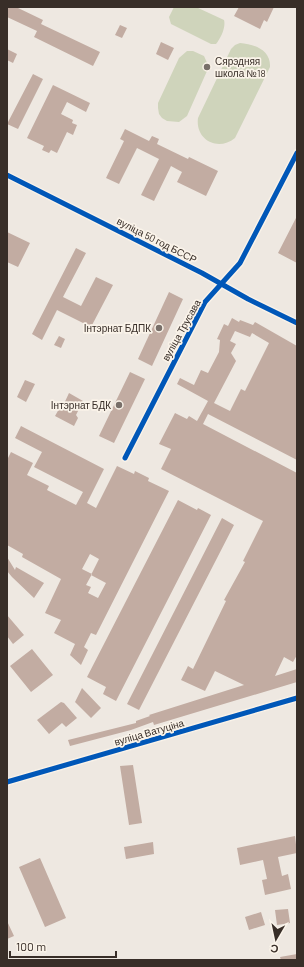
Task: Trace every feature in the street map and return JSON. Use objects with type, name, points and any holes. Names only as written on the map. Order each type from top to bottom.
[{"type":"street","name":"вуліца Трусава","points":[[125,458],[205,302],[223,284],[240,263],[297,153]]},
{"type":"street","name":"вуліца 50 год БССР","points":[[7,175],[297,323]]},
{"type":"street","name":"вуліца Ватуціна","points":[[7,782],[297,698]]},
{"type":"green space","points":[[174,7],[196,7],[224,20],[223,32],[220,39],[216,44],[211,44],[171,24],[169,17]]},
{"type":"green space","points":[[240,43],[251,45],[265,52],[270,61],[270,67],[235,138],[222,144],[215,144],[204,138],[200,132],[198,118],[231,49]]},
{"type":"green space","points":[[187,51],[193,51],[204,56],[208,65],[207,71],[187,116],[179,122],[167,121],[159,114],[158,103],[179,58]]},
{"type":"building","points":[[7,7],[16,7],[43,20],[41,24],[100,52],[93,66],[34,37],[37,31],[7,17]]},
{"type":"building","points":[[239,7],[274,7],[267,22],[264,20],[260,29],[234,16]]},
{"type":"building","points":[[120,25],[127,28],[122,38],[115,35]]},
{"type":"building","points":[[161,42],[174,48],[168,60],[156,54]]},
{"type":"building","points":[[7,49],[17,54],[13,63],[7,60]]},
{"type":"building","points":[[33,74],[43,79],[18,129],[7,124]]},
{"type":"building","points":[[53,85],[90,103],[86,112],[67,102],[61,114],[73,120],[72,123],[77,125],[73,135],[67,132],[57,153],[51,150],[49,153],[42,150],[44,146],[27,138]]},
{"type":"building","points":[[125,129],[149,141],[152,136],[159,139],[157,144],[218,171],[206,196],[177,182],[182,172],[171,166],[154,201],[141,195],[159,159],[137,148],[119,184],[106,178],[124,141],[120,139]]},
{"type":"building","points":[[297,216],[297,263],[278,253]]},
{"type":"building","points":[[7,232],[30,243],[18,267],[7,262]]},
{"type":"building","points":[[76,248],[86,253],[63,297],[81,306],[96,277],[113,285],[91,327],[57,310],[42,340],[32,334]]},
{"type":"building","points":[[169,292],[183,299],[152,366],[138,359]]},
{"type":"building","points":[[232,318],[239,322],[240,320],[253,325],[255,322],[297,346],[297,460],[208,414],[203,424],[297,473],[297,655],[293,662],[284,657],[275,676],[297,669],[297,682],[154,725],[153,722],[131,730],[70,746],[68,740],[136,723],[136,721],[150,716],[149,715],[244,685],[215,671],[205,691],[181,680],[188,666],[193,669],[226,601],[224,600],[245,562],[243,561],[263,521],[161,469],[171,449],[159,444],[175,413],[187,419],[189,416],[197,421],[208,401],[177,384],[180,378],[194,385],[201,370],[208,373],[219,352],[220,340],[217,339],[224,324],[228,326]],"holes":[[[235,331],[250,337],[252,333],[269,343],[245,391],[241,389],[230,411],[214,403],[236,361],[231,353],[236,344],[230,341]]]},
{"type":"building","points":[[59,336],[65,339],[61,348],[54,345]]},
{"type":"building","points":[[130,372],[145,379],[114,443],[99,436]]},
{"type":"building","points":[[25,380],[35,384],[26,402],[17,397]]},
{"type":"building","points":[[69,393],[83,401],[76,415],[78,418],[74,426],[55,416],[59,409],[62,408]]},
{"type":"building","points":[[21,426],[104,469],[87,503],[96,508],[117,466],[134,474],[135,471],[149,478],[148,481],[169,491],[96,635],[91,633],[84,647],[88,650],[81,665],[70,655],[75,644],[54,633],[61,620],[45,613],[61,579],[22,557],[23,554],[7,545],[7,460],[11,452],[33,463],[27,475],[49,486],[47,490],[76,505],[83,492],[34,467],[42,452],[15,438]],"holes":[[[90,554],[99,559],[92,574],[82,569]],[[91,575],[106,583],[98,598],[88,593],[91,587],[86,585]]]},
{"type":"building","points":[[178,500],[197,510],[198,508],[211,515],[116,701],[103,694],[106,687],[87,677]]},
{"type":"building","points":[[222,518],[234,525],[139,710],[127,704]]},
{"type":"building","points":[[7,557],[15,570],[16,567],[44,583],[34,598],[7,571]]},
{"type":"building","points":[[7,615],[24,635],[13,644],[7,636]]},
{"type":"building","points":[[32,649],[53,675],[31,692],[10,666]]},
{"type":"building","points":[[82,688],[101,708],[91,718],[75,702]]},
{"type":"building","points":[[61,702],[64,703],[77,718],[66,727],[62,723],[49,734],[37,720]]},
{"type":"building","points":[[133,765],[142,823],[129,825],[120,766]]},
{"type":"building","points":[[295,836],[297,853],[278,857],[282,876],[288,874],[291,889],[265,895],[262,880],[267,879],[263,860],[240,865],[237,848]]},
{"type":"building","points":[[153,842],[154,854],[126,859],[124,847]]},
{"type":"building","points":[[40,858],[66,918],[45,927],[19,867]]},
{"type":"building","points":[[288,909],[290,923],[277,925],[275,910]]},
{"type":"building","points":[[261,912],[265,925],[249,930],[245,917]]},
{"type":"building","points":[[7,921],[14,936],[7,939]]},
{"type":"building","points":[[297,954],[297,960],[281,960],[280,957]]},
{"type":"cycle path","points":[[125,458],[205,302],[240,263],[297,153]]},
{"type":"cycle path","points":[[7,175],[202,273],[248,299],[297,323]]},
{"type":"cycle path","points":[[7,782],[297,698]]},
{"type":"place","name":"Сярэдняя школа №18","points":[[207,67]]},
{"type":"place","name":"Інтэрнат БДПК","points":[[159,328]]},
{"type":"place","name":"Інтэрнат БДК","points":[[119,405]]}]
